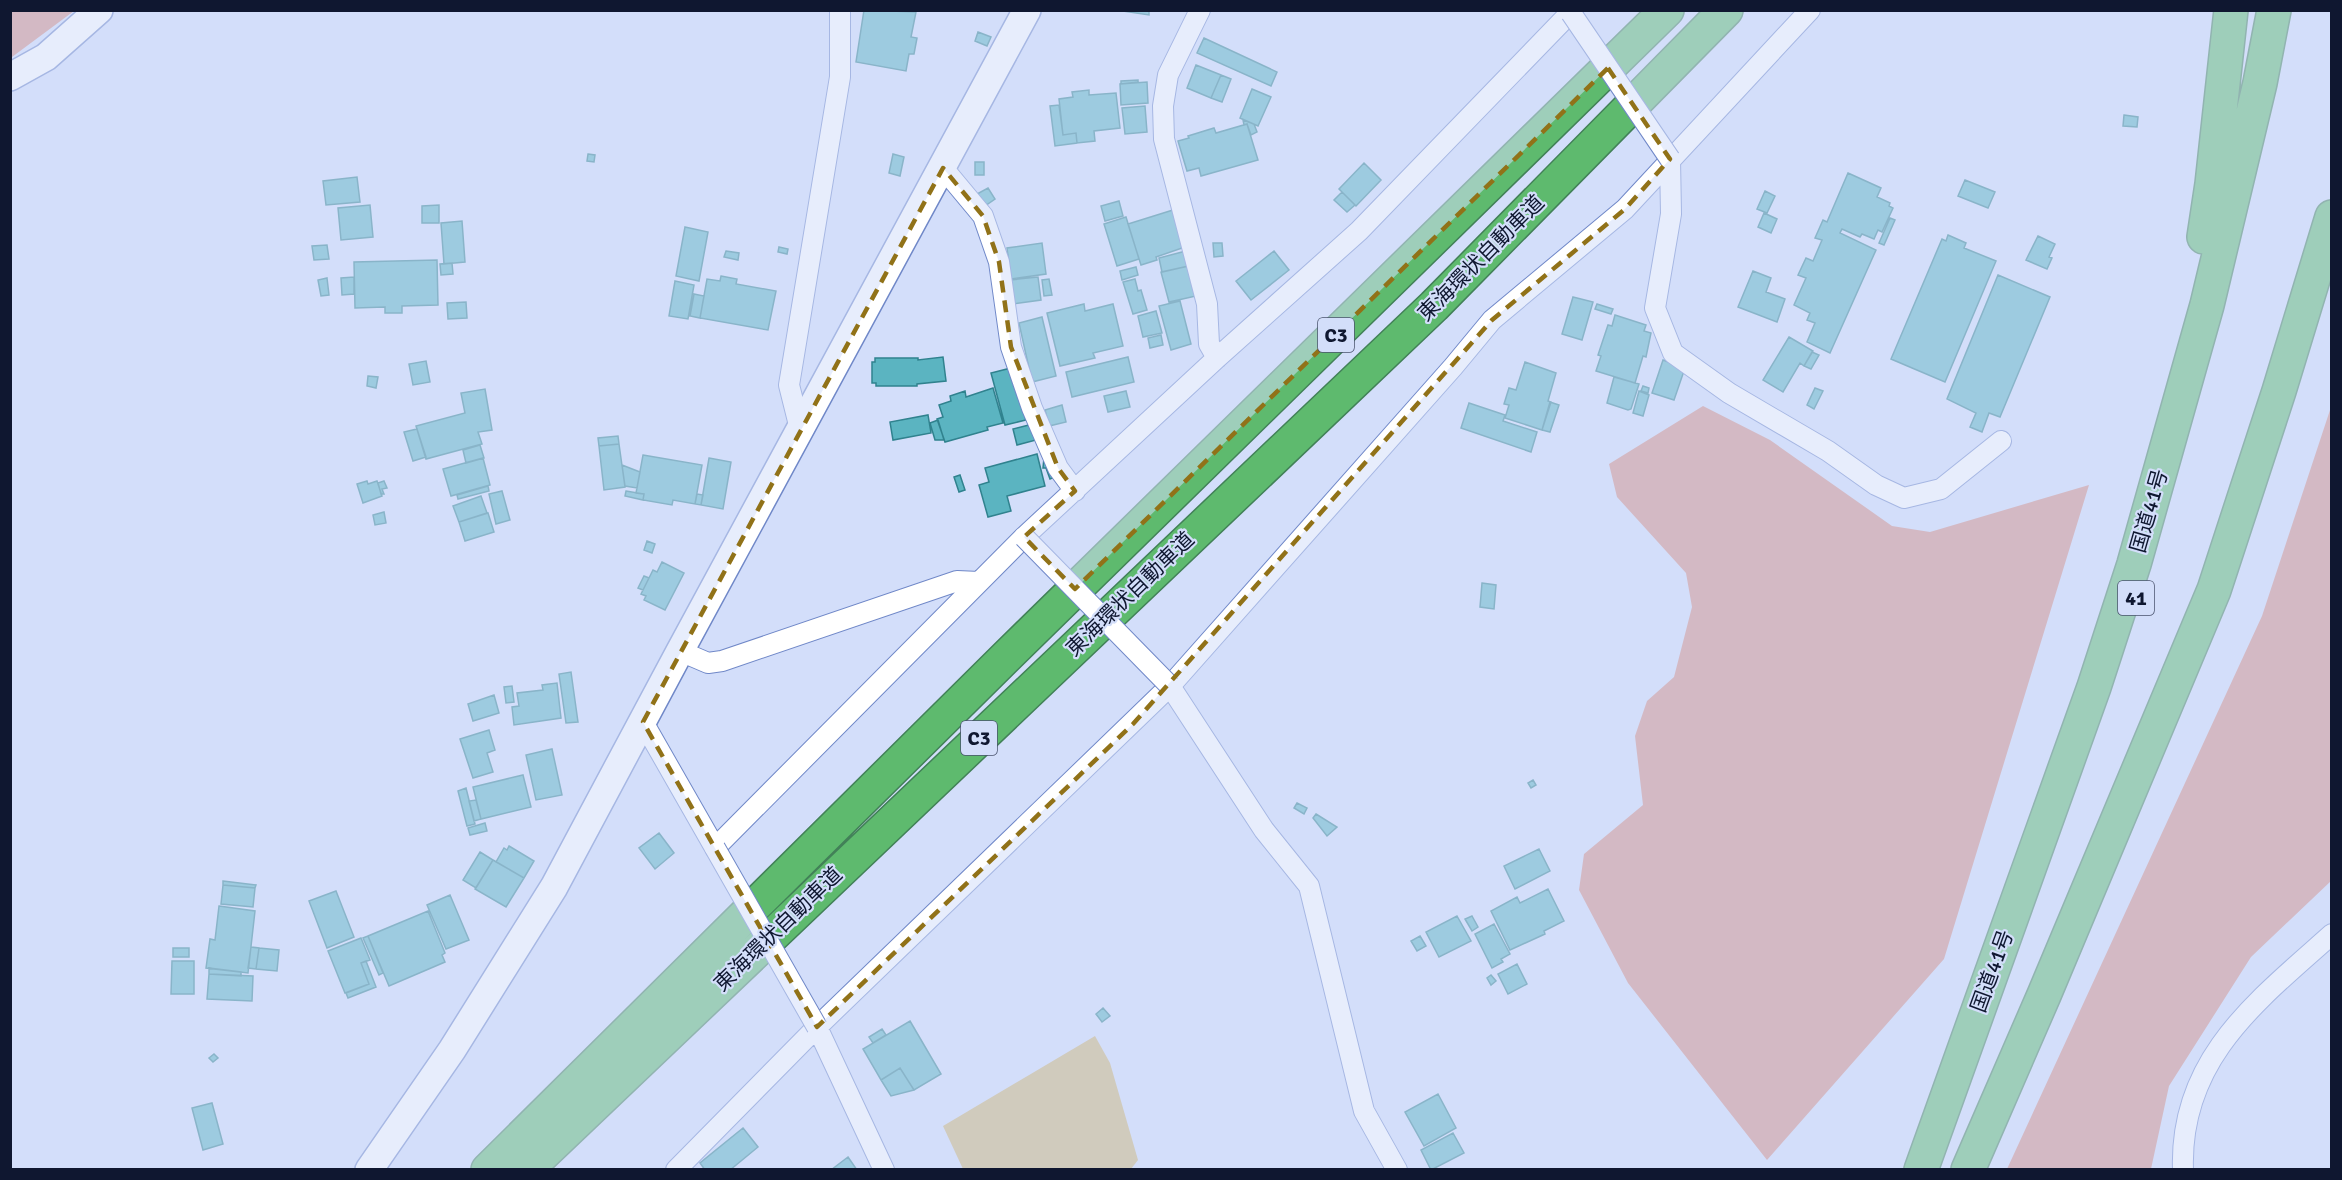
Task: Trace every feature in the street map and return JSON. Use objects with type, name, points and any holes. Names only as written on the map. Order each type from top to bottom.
[{"type":"highway","name":"東海環状自動車道","points":[[488,1170],[1005,658],[1667,10]]},
{"type":"highway","name":"東海環状自動車道","points":[[526,1170],[1434,306],[1726,10]]},
{"type":"highway","name":"41","points":[[2133,564],[2139,513],[2172,387],[2203,242],[2212,184],[2231,10]]},
{"type":"highway","name":"国道41号","points":[[1921,1170],[2094,687],[2133,564],[2210,294],[2254,107],[2274,10]]},
{"type":"highway","name":"国道41号","points":[[1934,1170],[2106,690],[2146,565],[2220,310],[2286,10]]},
{"type":"highway","points":[[1968,1170],[2214,590],[2279,391],[2331,217]]},
{"type":"street","points":[[10,77],[46,57],[99,10]]},
{"type":"street","points":[[800,429],[789,385],[840,77],[840,10]]},
{"type":"street","points":[[369,1170],[452,1050],[554,887],[1027,10]]},
{"type":"street","points":[[1200,10],[1168,75],[1163,106],[1164,139],[1208,304],[1209,344],[1217,358]]},
{"type":"street","points":[[676,1170],[817,1027],[1170,686],[1492,320],[1625,209],[1810,10]]},
{"type":"street","points":[[715,848],[1024,537],[1217,358],[1359,231],[1571,11],[1670,159],[1671,214],[1655,308],[1673,353],[1729,393],[1828,451],[1876,485],[1904,498],[1941,489],[2001,441]]},
{"type":"street","points":[[943,168],[983,216],[999,262],[1014,357],[1032,408],[1058,468],[1075,491]]},
{"type":"street","points":[[1024,537],[1170,686],[1264,830],[1308,886],[1364,1111],[1397,1170]]},
{"type":"street","points":[[680,651],[708,663],[722,661],[957,581],[979,582]]},
{"type":"street","points":[[643,722],[817,1027],[884,1170]]},
{"type":"street","points":[[2183,1170],[2182,1148],[2186,1118],[2195,1091],[2223,1040],[2243,1016],[2331,934]]},
{"type":"highlighted area","points":[[1608,68],[1670,159],[1625,209],[1492,320],[1133,724],[817,1027],[643,722],[943,168],[983,216],[999,262],[1011,347],[1058,468],[1075,491],[1024,537],[1075,589]]},
{"type":"shaded area","points":[[11,10],[74,10],[74,11],[12,57]]},
{"type":"shaded area","points":[[1703,406],[1770,440],[1892,526],[1930,532],[2089,485],[1944,959],[1767,1160],[1628,983],[1579,890],[1584,854],[1643,805],[1635,736],[1647,701],[1674,677],[1692,607],[1686,573],[1617,497],[1609,464]]},
{"type":"shaded area","points":[[2331,407],[2331,881],[2251,957],[2169,1086],[2151,1169],[2007,1169],[2262,616]]},
{"type":"shaded area","points":[[1095,1036],[1110,1063],[1138,1160],[1131,1169],[963,1169],[943,1126]]},
{"type":"building","points":[[864,10],[916,12],[911,37],[917,38],[914,54],[909,54],[906,71],[856,62]]},
{"type":"building","points":[[1116,10],[1149,10],[1149,15]]},
{"type":"building","points":[[978,32],[991,37],[987,46],[975,41]]},
{"type":"building","points":[[1204,38],[1277,72],[1271,86],[1197,53]]},
{"type":"building","points":[[1196,65],[1221,75],[1211,98],[1187,88]]},
{"type":"building","points":[[1221,75],[1231,79],[1222,102],[1211,98]]},
{"type":"building","points":[[1138,80],[1138,82],[1121,84],[1121,81]]},
{"type":"building","points":[[1147,82],[1148,103],[1121,105],[1120,84]]},
{"type":"building","points":[[1252,89],[1271,97],[1258,126],[1240,118]]},
{"type":"building","points":[[1089,90],[1089,95],[1116,93],[1120,128],[1094,131],[1095,141],[1077,143],[1076,133],[1063,135],[1059,99],[1073,97],[1072,92]]},
{"type":"building","points":[[1059,105],[1063,135],[1076,133],[1077,143],[1055,146],[1050,106]]},
{"type":"building","points":[[1145,106],[1147,132],[1125,134],[1122,108]]},
{"type":"building","points":[[2124,115],[2138,117],[2137,127],[2123,126]]},
{"type":"building","points":[[1243,120],[1254,124],[1257,132],[1251,135]]},
{"type":"building","points":[[1247,124],[1258,160],[1201,176],[1199,168],[1187,171],[1178,141],[1214,128],[1216,133]]},
{"type":"building","points":[[588,154],[595,155],[594,162],[587,161]]},
{"type":"building","points":[[893,154],[904,157],[900,176],[889,173]]},
{"type":"building","points":[[975,162],[984,162],[984,175],[975,175]]},
{"type":"building","points":[[1364,163],[1381,180],[1356,206],[1339,189]]},
{"type":"building","points":[[1848,173],[1881,188],[1877,197],[1890,203],[1889,206],[1893,208],[1882,232],[1878,230],[1874,239],[1862,234],[1860,237],[1842,229],[1840,233],[1876,250],[1830,353],[1807,342],[1815,323],[1807,320],[1810,313],[1794,305],[1806,278],[1798,275],[1806,258],[1813,261],[1822,240],[1815,238],[1823,220],[1827,222]]},
{"type":"building","points":[[357,177],[360,202],[326,205],[323,181]]},
{"type":"building","points":[[1965,180],[1995,192],[1988,208],[1958,196]]},
{"type":"building","points":[[988,188],[995,199],[985,206],[977,194]]},
{"type":"building","points":[[1765,191],[1775,196],[1767,213],[1757,209]]},
{"type":"building","points":[[1342,192],[1355,205],[1347,212],[1334,200]]},
{"type":"building","points":[[1119,201],[1123,216],[1105,221],[1101,206]]},
{"type":"building","points":[[370,205],[373,237],[341,240],[338,208]]},
{"type":"building","points":[[439,205],[439,223],[422,223],[422,206]]},
{"type":"building","points":[[1173,210],[1185,247],[1141,265],[1128,224]]},
{"type":"building","points":[[1764,213],[1777,219],[1771,233],[1758,227]]},
{"type":"building","points":[[1126,217],[1139,259],[1117,266],[1104,224]]},
{"type":"building","points":[[1890,218],[1895,220],[1884,245],[1879,243]]},
{"type":"building","points":[[462,221],[465,262],[444,264],[441,223]]},
{"type":"building","points":[[685,227],[708,232],[699,281],[676,276]]},
{"type":"building","points":[[1948,235],[1966,243],[1964,248],[1996,261],[1945,382],[1891,359],[1942,239],[1946,241]]},
{"type":"building","points":[[2038,236],[2055,244],[2047,269],[2026,260]]},
{"type":"building","points":[[1042,243],[1046,274],[1011,279],[1007,248]]},
{"type":"building","points":[[1213,243],[1222,243],[1223,256],[1214,257]]},
{"type":"building","points":[[327,245],[329,259],[314,260],[312,246]]},
{"type":"building","points":[[779,247],[788,249],[787,254],[778,252]]},
{"type":"building","points":[[726,251],[739,253],[738,260],[724,257]]},
{"type":"building","points":[[1186,251],[1189,266],[1162,272],[1159,258]]},
{"type":"building","points":[[1274,251],[1289,270],[1251,300],[1236,281]]},
{"type":"building","points":[[437,260],[438,305],[402,306],[402,313],[385,313],[385,307],[355,308],[354,262]]},
{"type":"building","points":[[452,263],[453,274],[441,275],[440,264]]},
{"type":"building","points":[[1189,266],[1196,296],[1169,302],[1161,272]]},
{"type":"building","points":[[1136,267],[1138,275],[1122,280],[1120,271]]},
{"type":"building","points":[[1753,271],[1771,278],[1766,292],[1785,299],[1777,322],[1738,307]]},
{"type":"building","points":[[1998,275],[2050,297],[2000,417],[1989,413],[1982,432],[1970,427],[1976,413],[1947,399]]},
{"type":"building","points":[[721,276],[737,279],[736,284],[776,291],[768,330],[700,318],[707,279],[720,281]]},
{"type":"building","points":[[354,277],[354,294],[342,295],[341,278]]},
{"type":"building","points":[[1038,277],[1041,300],[1012,304],[1010,280]]},
{"type":"building","points":[[327,278],[329,295],[321,296],[318,280]]},
{"type":"building","points":[[1049,279],[1052,295],[1044,296],[1042,280]]},
{"type":"building","points":[[1135,279],[1147,310],[1133,314],[1123,282]]},
{"type":"building","points":[[675,281],[694,285],[688,319],[669,316]]},
{"type":"building","points":[[694,294],[704,296],[700,318],[690,316]]},
{"type":"building","points":[[1573,297],[1593,302],[1582,340],[1562,334]]},
{"type":"building","points":[[1180,301],[1191,344],[1171,350],[1159,306]]},
{"type":"building","points":[[466,302],[467,318],[448,319],[447,303]]},
{"type":"building","points":[[1084,304],[1085,311],[1113,304],[1123,346],[1093,353],[1095,358],[1060,366],[1047,313]]},
{"type":"building","points":[[1597,304],[1613,309],[1611,314],[1595,309]]},
{"type":"building","points":[[1156,311],[1162,333],[1143,337],[1138,316]]},
{"type":"building","points":[[1615,315],[1646,325],[1644,331],[1651,333],[1646,357],[1643,356],[1635,383],[1596,371],[1601,356],[1598,355],[1608,325],[1612,326]]},
{"type":"building","points":[[1042,317],[1056,376],[1032,382],[1019,323]]},
{"type":"building","points":[[1161,335],[1163,345],[1150,348],[1148,338]]},
{"type":"building","points":[[1789,337],[1813,351],[1804,366],[1800,363],[1783,392],[1763,380]]},
{"type":"building","points":[[1812,352],[1819,355],[1811,369],[1804,366]]},
{"type":"building","points":[[943,357],[946,381],[917,384],[917,386],[876,386],[876,383],[872,383],[872,362],[875,362],[875,358],[918,358],[918,360]]},
{"type":"building","points":[[1128,357],[1134,382],[1072,397],[1066,372]]},
{"type":"building","points":[[1663,360],[1685,368],[1674,400],[1652,393]]},
{"type":"building","points":[[426,361],[430,382],[413,385],[409,364]]},
{"type":"building","points":[[1525,362],[1556,373],[1548,401],[1551,402],[1542,430],[1505,418],[1509,405],[1504,404],[1509,388],[1516,390]]},
{"type":"building","points":[[1011,368],[1026,420],[1005,425],[991,373]]},
{"type":"building","points":[[368,376],[378,377],[376,388],[367,386]]},
{"type":"building","points":[[1614,377],[1639,384],[1631,409],[1607,403]]},
{"type":"building","points":[[1643,386],[1649,388],[1648,393],[1641,391]]},
{"type":"building","points":[[993,388],[1003,423],[987,427],[988,430],[945,442],[937,419],[943,417],[939,405],[951,401],[950,396],[965,391],[966,397]]},
{"type":"building","points":[[1815,388],[1823,391],[1814,409],[1807,405]]},
{"type":"building","points":[[485,389],[492,430],[478,432],[482,444],[426,459],[416,426],[465,413],[461,393]]},
{"type":"building","points":[[1126,391],[1130,407],[1108,412],[1104,396]]},
{"type":"building","points":[[1639,391],[1649,395],[1643,416],[1633,413]]},
{"type":"building","points":[[1550,402],[1559,405],[1550,432],[1542,430]]},
{"type":"building","points":[[1469,403],[1505,415],[1503,421],[1537,432],[1531,452],[1461,428]]},
{"type":"building","points":[[1062,405],[1066,422],[1049,426],[1045,410]]},
{"type":"building","points":[[928,415],[931,433],[893,440],[890,422]]},
{"type":"building","points":[[938,420],[944,440],[935,440],[930,423]]},
{"type":"building","points":[[1033,424],[1036,440],[1017,445],[1013,429]]},
{"type":"building","points":[[417,429],[426,457],[413,461],[404,432]]},
{"type":"building","points":[[618,436],[619,444],[599,446],[598,438]]},
{"type":"building","points":[[619,444],[625,487],[604,490],[599,446]]},
{"type":"building","points":[[480,445],[484,458],[466,463],[463,450]]},
{"type":"building","points":[[1037,454],[1045,486],[1007,496],[1011,511],[988,517],[979,485],[989,482],[985,468]]},
{"type":"building","points":[[643,455],[702,465],[695,504],[673,500],[672,505],[643,500],[644,494],[636,493]]},
{"type":"building","points":[[483,458],[490,485],[451,496],[443,469]]},
{"type":"building","points":[[709,458],[731,462],[723,509],[701,505]]},
{"type":"building","points":[[1044,458],[1055,477],[1050,479],[1046,468],[1043,468]]},
{"type":"building","points":[[622,465],[640,472],[637,488],[625,486]]},
{"type":"building","points":[[960,475],[965,490],[959,492],[954,477]]},
{"type":"building","points":[[367,481],[368,484],[377,481],[382,496],[363,503],[357,484]]},
{"type":"building","points":[[384,481],[387,488],[382,489],[384,494],[381,494],[378,483]]},
{"type":"building","points":[[488,486],[489,491],[458,499],[457,495]]},
{"type":"building","points":[[502,491],[510,520],[496,524],[489,494]]},
{"type":"building","points":[[626,491],[644,494],[643,500],[625,496]]},
{"type":"building","points":[[697,494],[703,495],[701,505],[695,504]]},
{"type":"building","points":[[481,496],[487,513],[459,522],[453,506]]},
{"type":"building","points":[[384,512],[386,523],[375,525],[373,515]]},
{"type":"building","points":[[488,513],[494,532],[465,541],[459,522]]},
{"type":"building","points":[[647,541],[655,544],[652,553],[644,550]]},
{"type":"building","points":[[662,562],[684,573],[665,610],[644,600],[646,596],[641,594],[653,570],[657,572]]},
{"type":"building","points":[[644,576],[649,578],[643,590],[638,588]]},
{"type":"building","points":[[1482,583],[1496,585],[1494,609],[1480,607]]},
{"type":"building","points":[[571,672],[578,722],[566,723],[559,674]]},
{"type":"building","points":[[557,683],[561,718],[514,725],[512,707],[519,706],[517,693],[543,690],[542,685]]},
{"type":"building","points":[[512,686],[514,702],[506,703],[504,687]]},
{"type":"building","points":[[494,695],[499,713],[473,721],[468,704]]},
{"type":"building","points":[[489,730],[495,750],[487,753],[493,772],[473,778],[460,739]]},
{"type":"building","points":[[552,749],[562,795],[536,800],[526,755]]},
{"type":"building","points":[[523,775],[531,807],[481,819],[473,787]]},
{"type":"building","points":[[1533,780],[1536,785],[1531,788],[1528,783]]},
{"type":"building","points":[[466,788],[475,824],[467,826],[458,791]]},
{"type":"building","points":[[476,800],[481,819],[474,821],[469,801]]},
{"type":"building","points":[[1297,803],[1307,808],[1304,814],[1294,808]]},
{"type":"building","points":[[1316,814],[1337,827],[1327,836],[1313,818]]},
{"type":"building","points":[[485,823],[487,831],[470,835],[468,828]]},
{"type":"building","points":[[659,833],[674,853],[655,869],[639,848]]},
{"type":"building","points":[[509,846],[534,861],[524,878],[496,862],[504,848],[507,850]]},
{"type":"building","points":[[1539,849],[1550,871],[1515,889],[1504,866]]},
{"type":"building","points":[[480,852],[493,860],[476,888],[463,880]]},
{"type":"building","points":[[493,860],[524,878],[506,907],[475,889]]},
{"type":"building","points":[[223,881],[256,885],[255,888],[223,885]]},
{"type":"building","points":[[223,885],[255,888],[253,907],[221,904]]},
{"type":"building","points":[[1548,889],[1564,921],[1544,931],[1545,934],[1510,950],[1491,911],[1517,897],[1520,903]]},
{"type":"building","points":[[336,891],[354,937],[327,948],[309,901]]},
{"type":"building","points":[[450,895],[469,940],[446,949],[427,905]]},
{"type":"building","points":[[219,906],[255,911],[248,973],[206,968],[210,939],[215,940]]},
{"type":"building","points":[[428,911],[445,953],[442,955],[445,962],[389,986],[368,936]]},
{"type":"building","points":[[1457,916],[1471,941],[1439,957],[1426,932]]},
{"type":"building","points":[[1472,916],[1478,927],[1472,931],[1465,919]]},
{"type":"building","points":[[1494,924],[1510,954],[1501,959],[1503,962],[1492,968],[1475,934]]},
{"type":"building","points":[[368,936],[383,973],[379,975],[363,938]]},
{"type":"building","points":[[1420,936],[1426,946],[1417,951],[1411,941]]},
{"type":"building","points":[[361,938],[370,960],[361,963],[369,984],[345,993],[328,951]]},
{"type":"building","points":[[251,947],[259,948],[256,969],[248,968]]},
{"type":"building","points":[[173,948],[189,948],[189,957],[173,957]]},
{"type":"building","points":[[259,948],[279,950],[277,971],[256,969]]},
{"type":"building","points":[[172,961],[194,961],[194,994],[171,994]]},
{"type":"building","points":[[366,961],[376,987],[348,998],[346,993],[369,984],[361,963]]},
{"type":"building","points":[[1517,964],[1527,984],[1508,994],[1498,974]]},
{"type":"building","points":[[209,968],[241,972],[241,976],[209,974]]},
{"type":"building","points":[[209,974],[253,976],[252,1001],[207,999]]},
{"type":"building","points":[[1491,975],[1496,981],[1491,985],[1487,978]]},
{"type":"building","points":[[1103,1008],[1110,1016],[1102,1022],[1096,1014]]},
{"type":"building","points":[[910,1021],[941,1074],[914,1090],[900,1068],[881,1080],[863,1049]]},
{"type":"building","points":[[882,1029],[886,1035],[873,1043],[869,1037]]},
{"type":"building","points":[[214,1054],[218,1058],[213,1062],[209,1058]]},
{"type":"building","points":[[900,1068],[914,1090],[891,1096],[881,1080]]},
{"type":"building","points":[[1438,1094],[1456,1128],[1424,1146],[1405,1112]]},
{"type":"building","points":[[212,1103],[223,1144],[203,1150],[192,1108]]},
{"type":"building","points":[[743,1128],[758,1147],[730,1170],[705,1170],[700,1163]]},
{"type":"building","points":[[1453,1133],[1464,1153],[1431,1170],[1421,1150]]},
{"type":"building","points":[[848,1157],[857,1170],[831,1170]]}]
